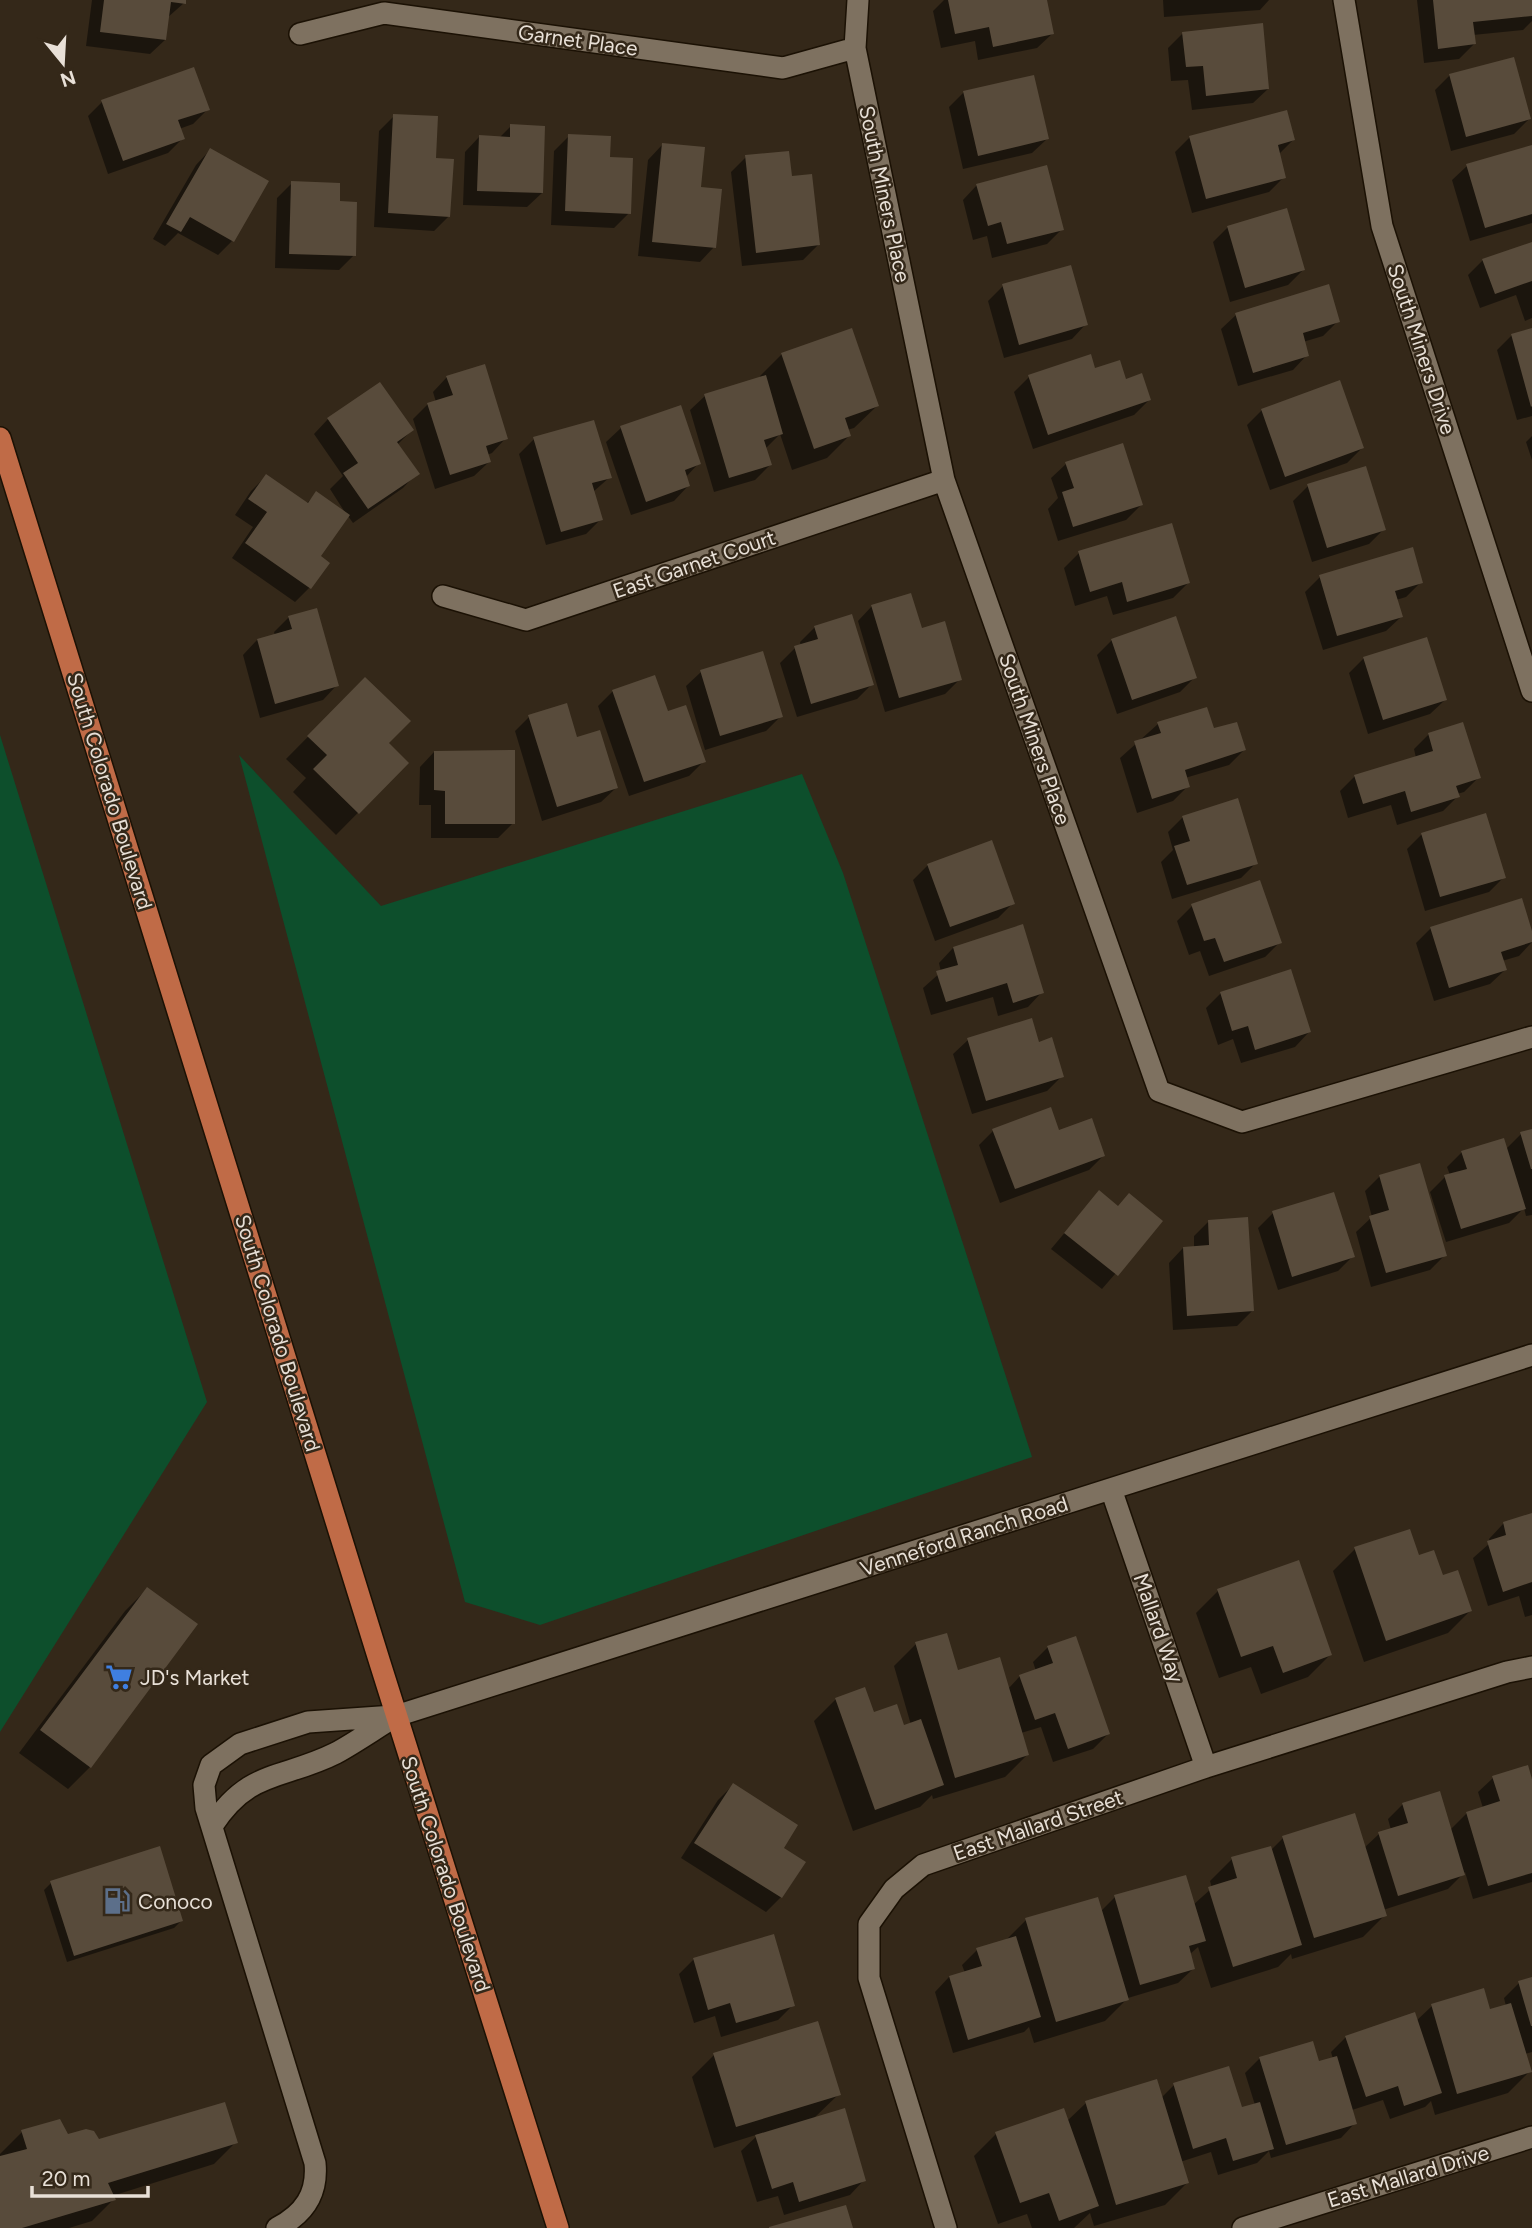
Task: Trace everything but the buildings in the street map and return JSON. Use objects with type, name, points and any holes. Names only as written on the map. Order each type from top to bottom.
[{"type":"main road","name":"South Colorado Boulevard","points":[[0,438],[396,1716],[558,2228]]},
{"type":"street","name":"South Miners Place","points":[[859,0],[855,48],[944,480],[1159,1091],[1241,1122],[1532,1037]]},
{"type":"street","name":"South Miners Drive","points":[[1343,0],[1382,226],[1532,691]]},
{"type":"street","name":"Garnet Place","points":[[300,34],[384,13],[783,68],[855,48]]},
{"type":"street","name":"East Garnet Court","points":[[443,596],[526,620],[944,480]]},
{"type":"street","name":"Venneford Ranch Road","points":[[396,1716],[1532,1355]]},
{"type":"street","name":"Mallard Way","points":[[1111,1489],[1206,1768]]},
{"type":"street","name":"East Mallard Street","points":[[946,2228],[869,1978],[869,1924],[894,1889],[923,1865],[1206,1768],[1494,1676],[1532,1667]]},
{"type":"street","points":[[212,1826],[227,1805],[243,1790],[274,1775],[334,1754],[396,1716]]},
{"type":"street","points":[[277,2228],[289,2222],[311,2197],[315,2187],[314,2163],[204,1797],[207,1775],[211,1765],[230,1749],[298,1724],[396,1716]]},
{"type":"street","name":"East Mallard Drive","points":[[1243,2228],[1532,2137]]},
{"type":"green space","points":[[0,735],[207,1402],[0,1732]]},
{"type":"green space","points":[[239,755],[381,906],[802,774],[843,873],[1032,1457],[540,1625],[465,1602]]},
{"type":"place","name":"JD's Market","points":[[119,1677]]},
{"type":"place","name":"Conoco","points":[[117,1901]]}]
